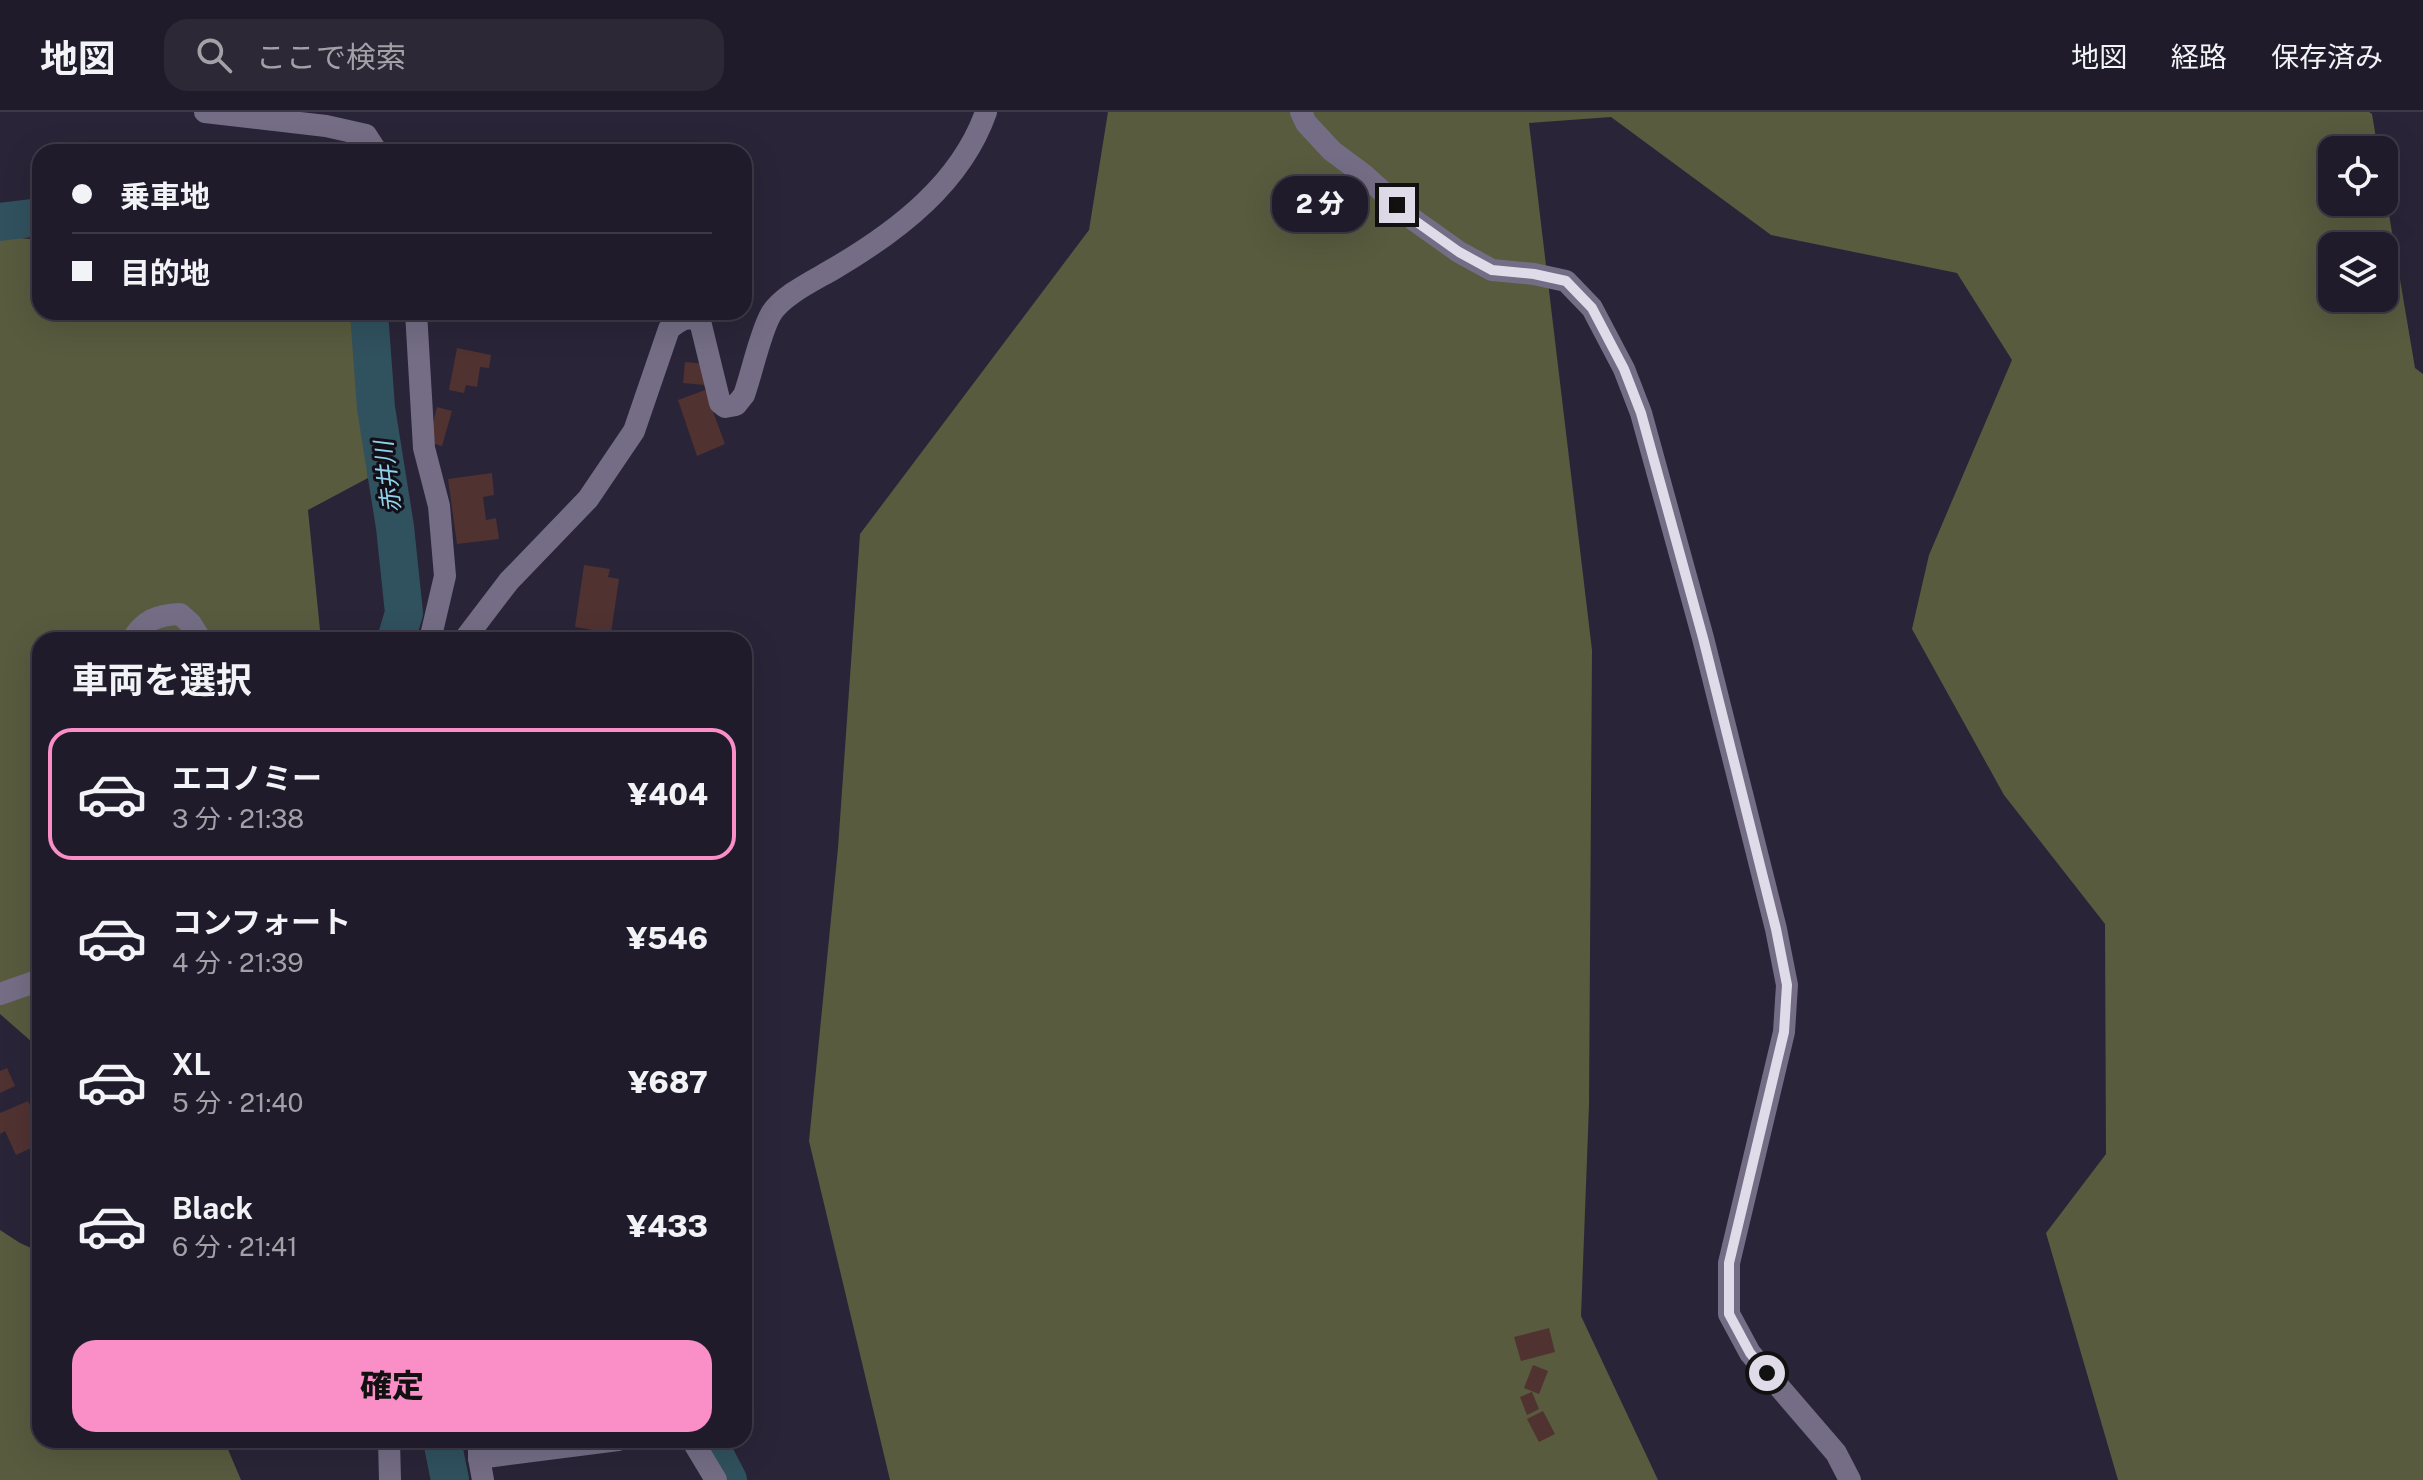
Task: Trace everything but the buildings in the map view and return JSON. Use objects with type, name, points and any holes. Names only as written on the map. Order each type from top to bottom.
[{"type":"street","points":[[205,112],[326,126],[366,135],[372,144]]},
{"type":"street","points":[[698,320],[720,403],[725,407],[736,405],[744,395],[772,312],[794,293],[850,259],[915,211],[967,155],[986,112]]},
{"type":"street","points":[[1301,112],[1306,123],[1332,151],[1414,220],[1459,252],[1492,270],[1566,281],[1592,308],[1624,369],[1641,413],[1703,638],[1776,929],[1787,985],[1784,1032],[1729,1263],[1729,1314],[1750,1353],[1836,1453],[1850,1480]]},
{"type":"street","points":[[416,320],[424,448],[439,506],[445,576],[432,632]]},
{"type":"street","points":[[470,632],[509,581],[588,499],[634,431],[669,329],[680,320]]},
{"type":"street","points":[[137,632],[144,622],[162,615],[180,614],[196,632]]},
{"type":"street","points":[[0,994],[32,983]]},
{"type":"street","points":[[389,1448],[390,1480]]},
{"type":"street","points":[[480,1459],[560,1448]]},
{"type":"street","points":[[697,1448],[716,1480]]},
{"type":"green space","points":[[1108,112],[2369,112],[2376,136],[2318,136],[2318,216],[2389,216],[2392,232],[2318,232],[2318,312],[2398,312],[2398,268],[2415,368],[2423,374],[2423,1480],[2118,1480],[2046,1233],[2106,1154],[2105,924],[2004,795],[1912,629],[1929,555],[2012,360],[1957,273],[1771,235],[1611,117],[1529,123],[1592,650],[1589,1106],[1581,1316],[1658,1480],[890,1480],[809,1141],[838,848],[860,534],[1089,230]]},
{"type":"green space","points":[[0,236],[32,239],[32,320],[355,320],[368,478],[308,510],[320,632],[32,632],[32,1042],[0,1014]]},
{"type":"green space","points":[[0,1230],[32,1248],[32,1448],[227,1448],[241,1480],[0,1480]]},
{"type":"waterway","name":"赤井川","points":[[0,222],[32,218]]},
{"type":"waterway","name":"赤井川","points":[[370,320],[376,408],[395,527],[404,613],[398,632]]},
{"type":"waterway","name":"赤井川","points":[[444,1448],[450,1480]]},
{"type":"waterway","points":[[711,1448],[728,1480]]},
{"type":"route","points":[[1397,205],[1459,252],[1492,270],[1566,281],[1592,308],[1624,369],[1641,413],[1703,638],[1776,929],[1787,985],[1784,1032],[1729,1263],[1729,1314],[1750,1353],[1767,1373]]}]
